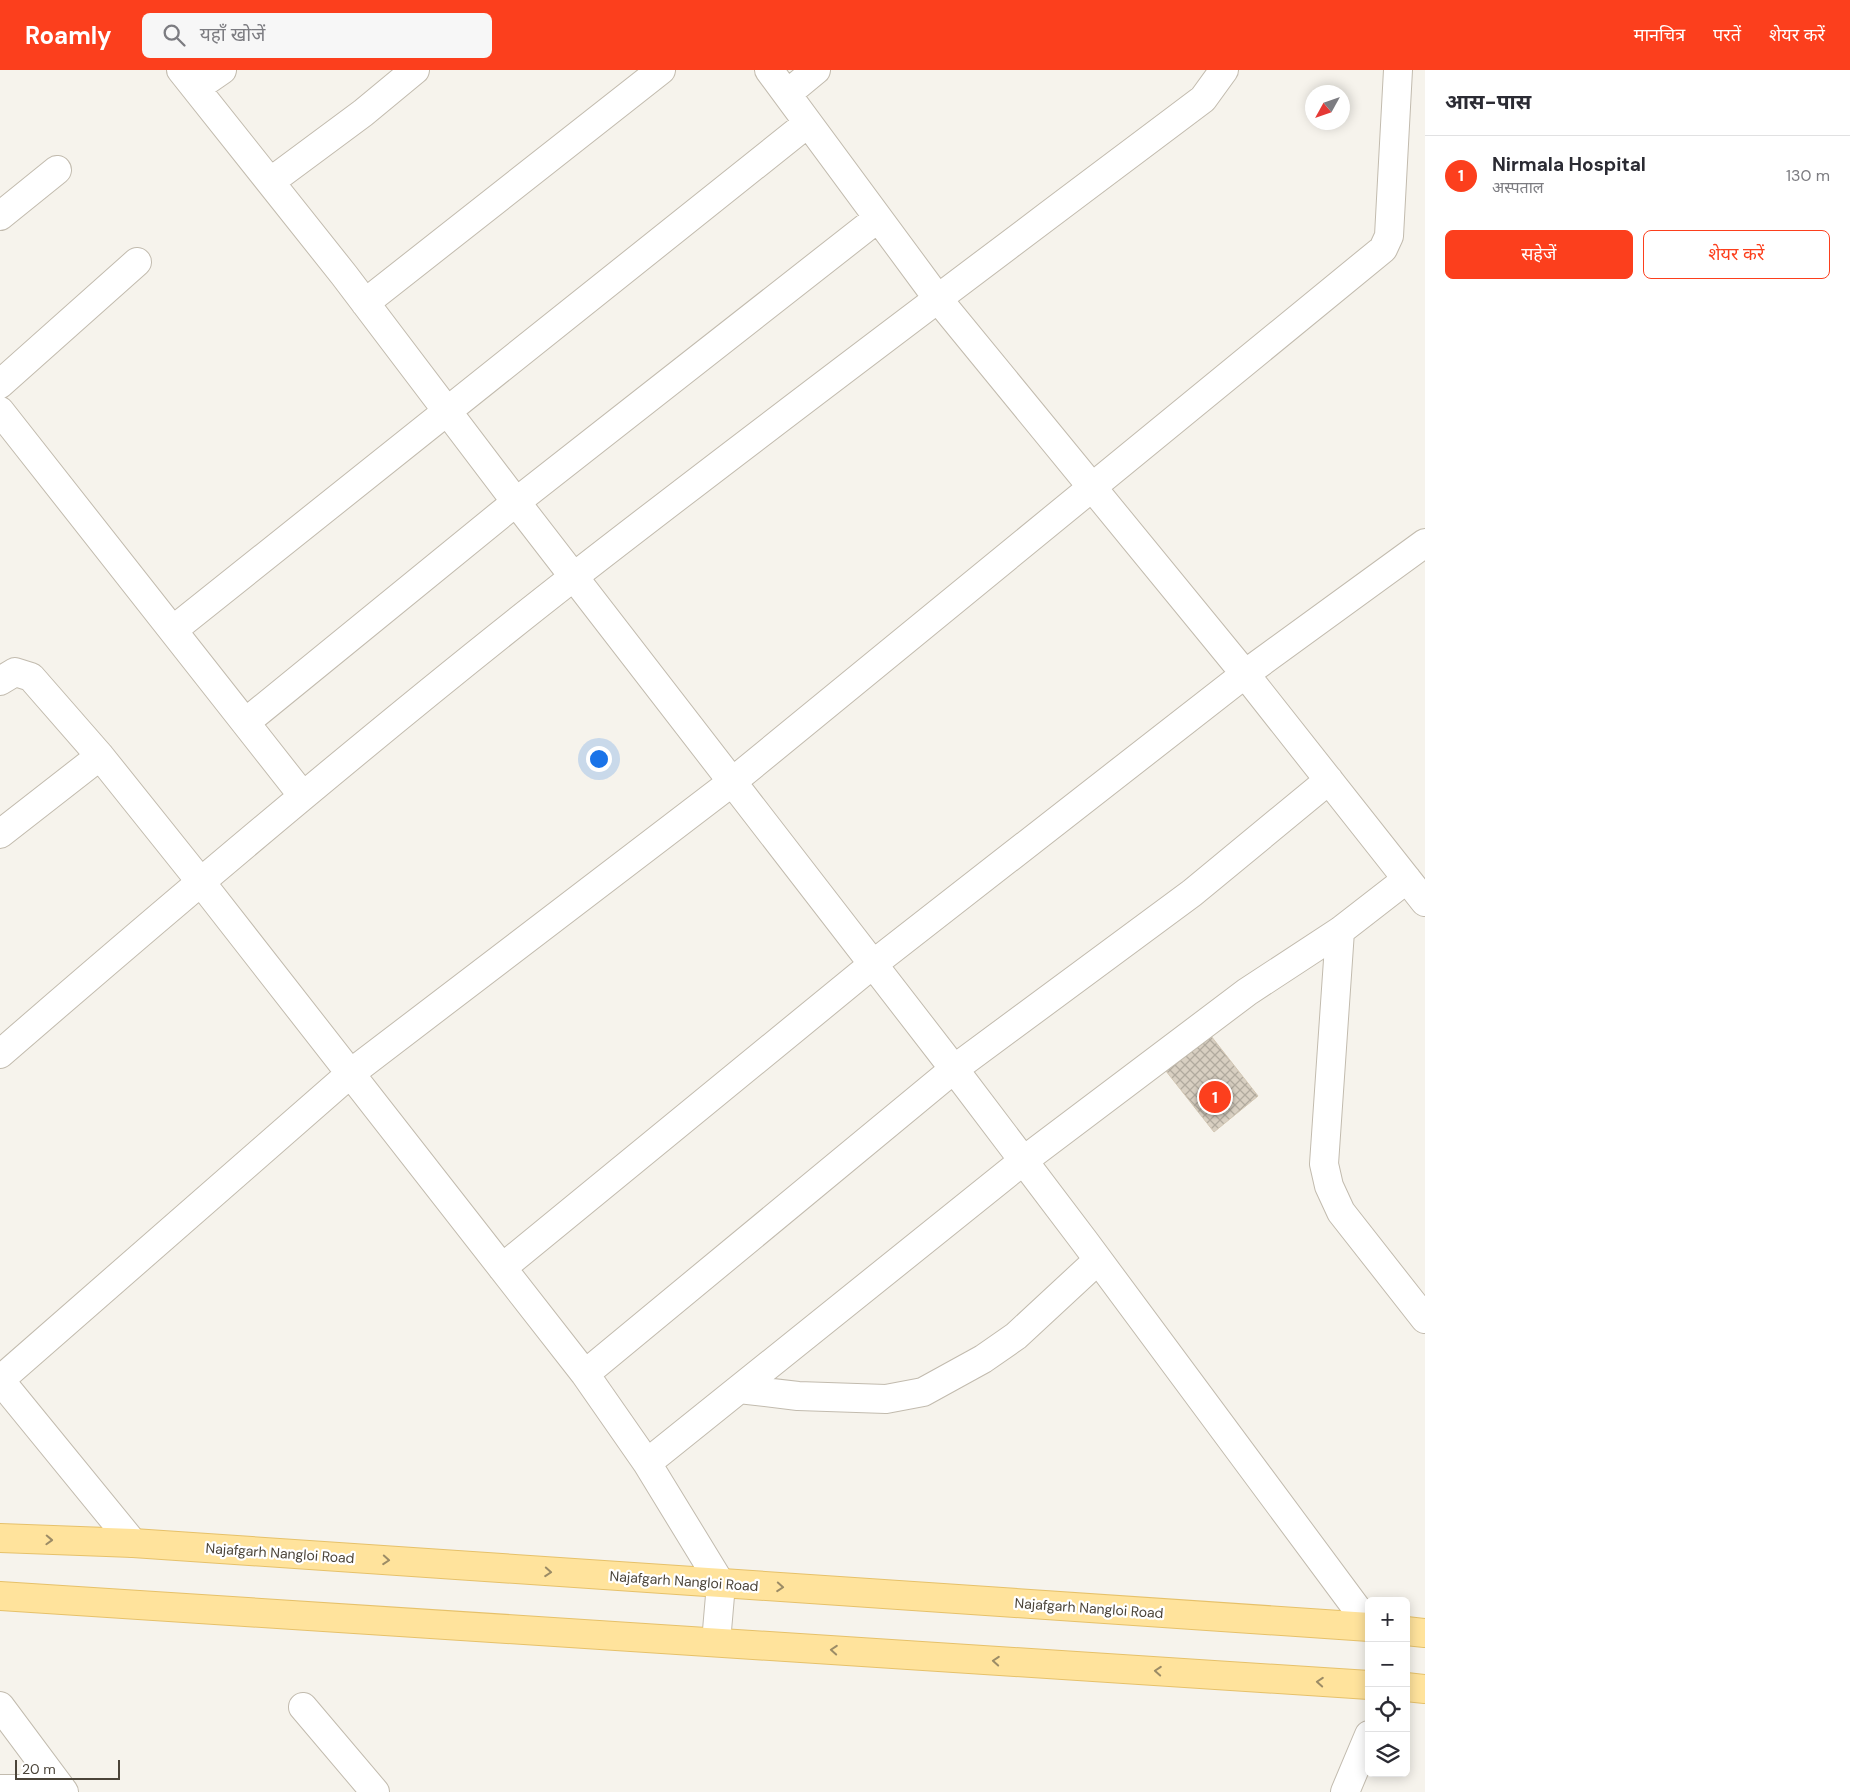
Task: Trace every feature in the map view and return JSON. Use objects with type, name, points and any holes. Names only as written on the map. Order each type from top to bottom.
[{"type":"main road","name":"Najafgarh Nangloi Road","points":[[0,1538],[133,1543],[721,1584],[1365,1626]]},
{"type":"main road","points":[[0,1596],[1365,1685]]},
{"type":"main road","points":[[1410,1631],[1425,1633]]},
{"type":"main road","points":[[1410,1688],[1425,1689]]},
{"type":"street","points":[[222,70],[189,79],[365,303],[954,1070],[1098,1260],[1365,1621]]},
{"type":"street","points":[[270,182],[363,113],[415,70]]},
{"type":"street","points":[[365,303],[661,70]]},
{"type":"street","points":[[769,70],[938,299],[1094,487],[1425,902]]},
{"type":"street","points":[[787,94],[816,70]]},
{"type":"street","points":[[0,1054],[200,881],[574,577],[1203,99],[1224,70]]},
{"type":"street","points":[[133,1543],[0,1380],[351,1073],[732,782],[1383,249],[1389,236],[1398,70]]},
{"type":"street","points":[[173,630],[808,124]]},
{"type":"street","points":[[0,216],[57,170]]},
{"type":"street","points":[[246,722],[516,502],[878,218]]},
{"type":"street","points":[[0,384],[137,262]]},
{"type":"street","points":[[0,411],[303,796]]},
{"type":"street","points":[[502,1268],[872,965],[1245,674],[1425,543]]},
{"type":"street","points":[[0,681],[15,672],[31,677],[100,756],[351,1073],[585,1374],[647,1463],[721,1584],[716,1642]]},
{"type":"street","points":[[0,834],[100,756]]},
{"type":"street","points":[[585,1374],[954,1070],[1192,893],[1329,780]]},
{"type":"street","points":[[647,1463],[1023,1161],[1247,992],[1340,931],[1407,879]]},
{"type":"street","points":[[1340,931],[1324,1164],[1329,1186],[1341,1212],[1425,1319]]},
{"type":"street","points":[[739,1389],[798,1396],[886,1399],[923,1392],[982,1359],[1016,1336],[1098,1260]]},
{"type":"street","points":[[0,1706],[62,1791]]},
{"type":"street","points":[[302,1707],[375,1792]]},
{"type":"street","points":[[1345,1792],[1365,1744]]},
{"type":"street","points":[[0,1789],[62,1791]]},
{"type":"building","points":[[1211,1036],[1258,1096],[1214,1132],[1166,1071]]},
{"type":"place","name":"Nirmala Hospital","points":[[1215,1097]]}]
